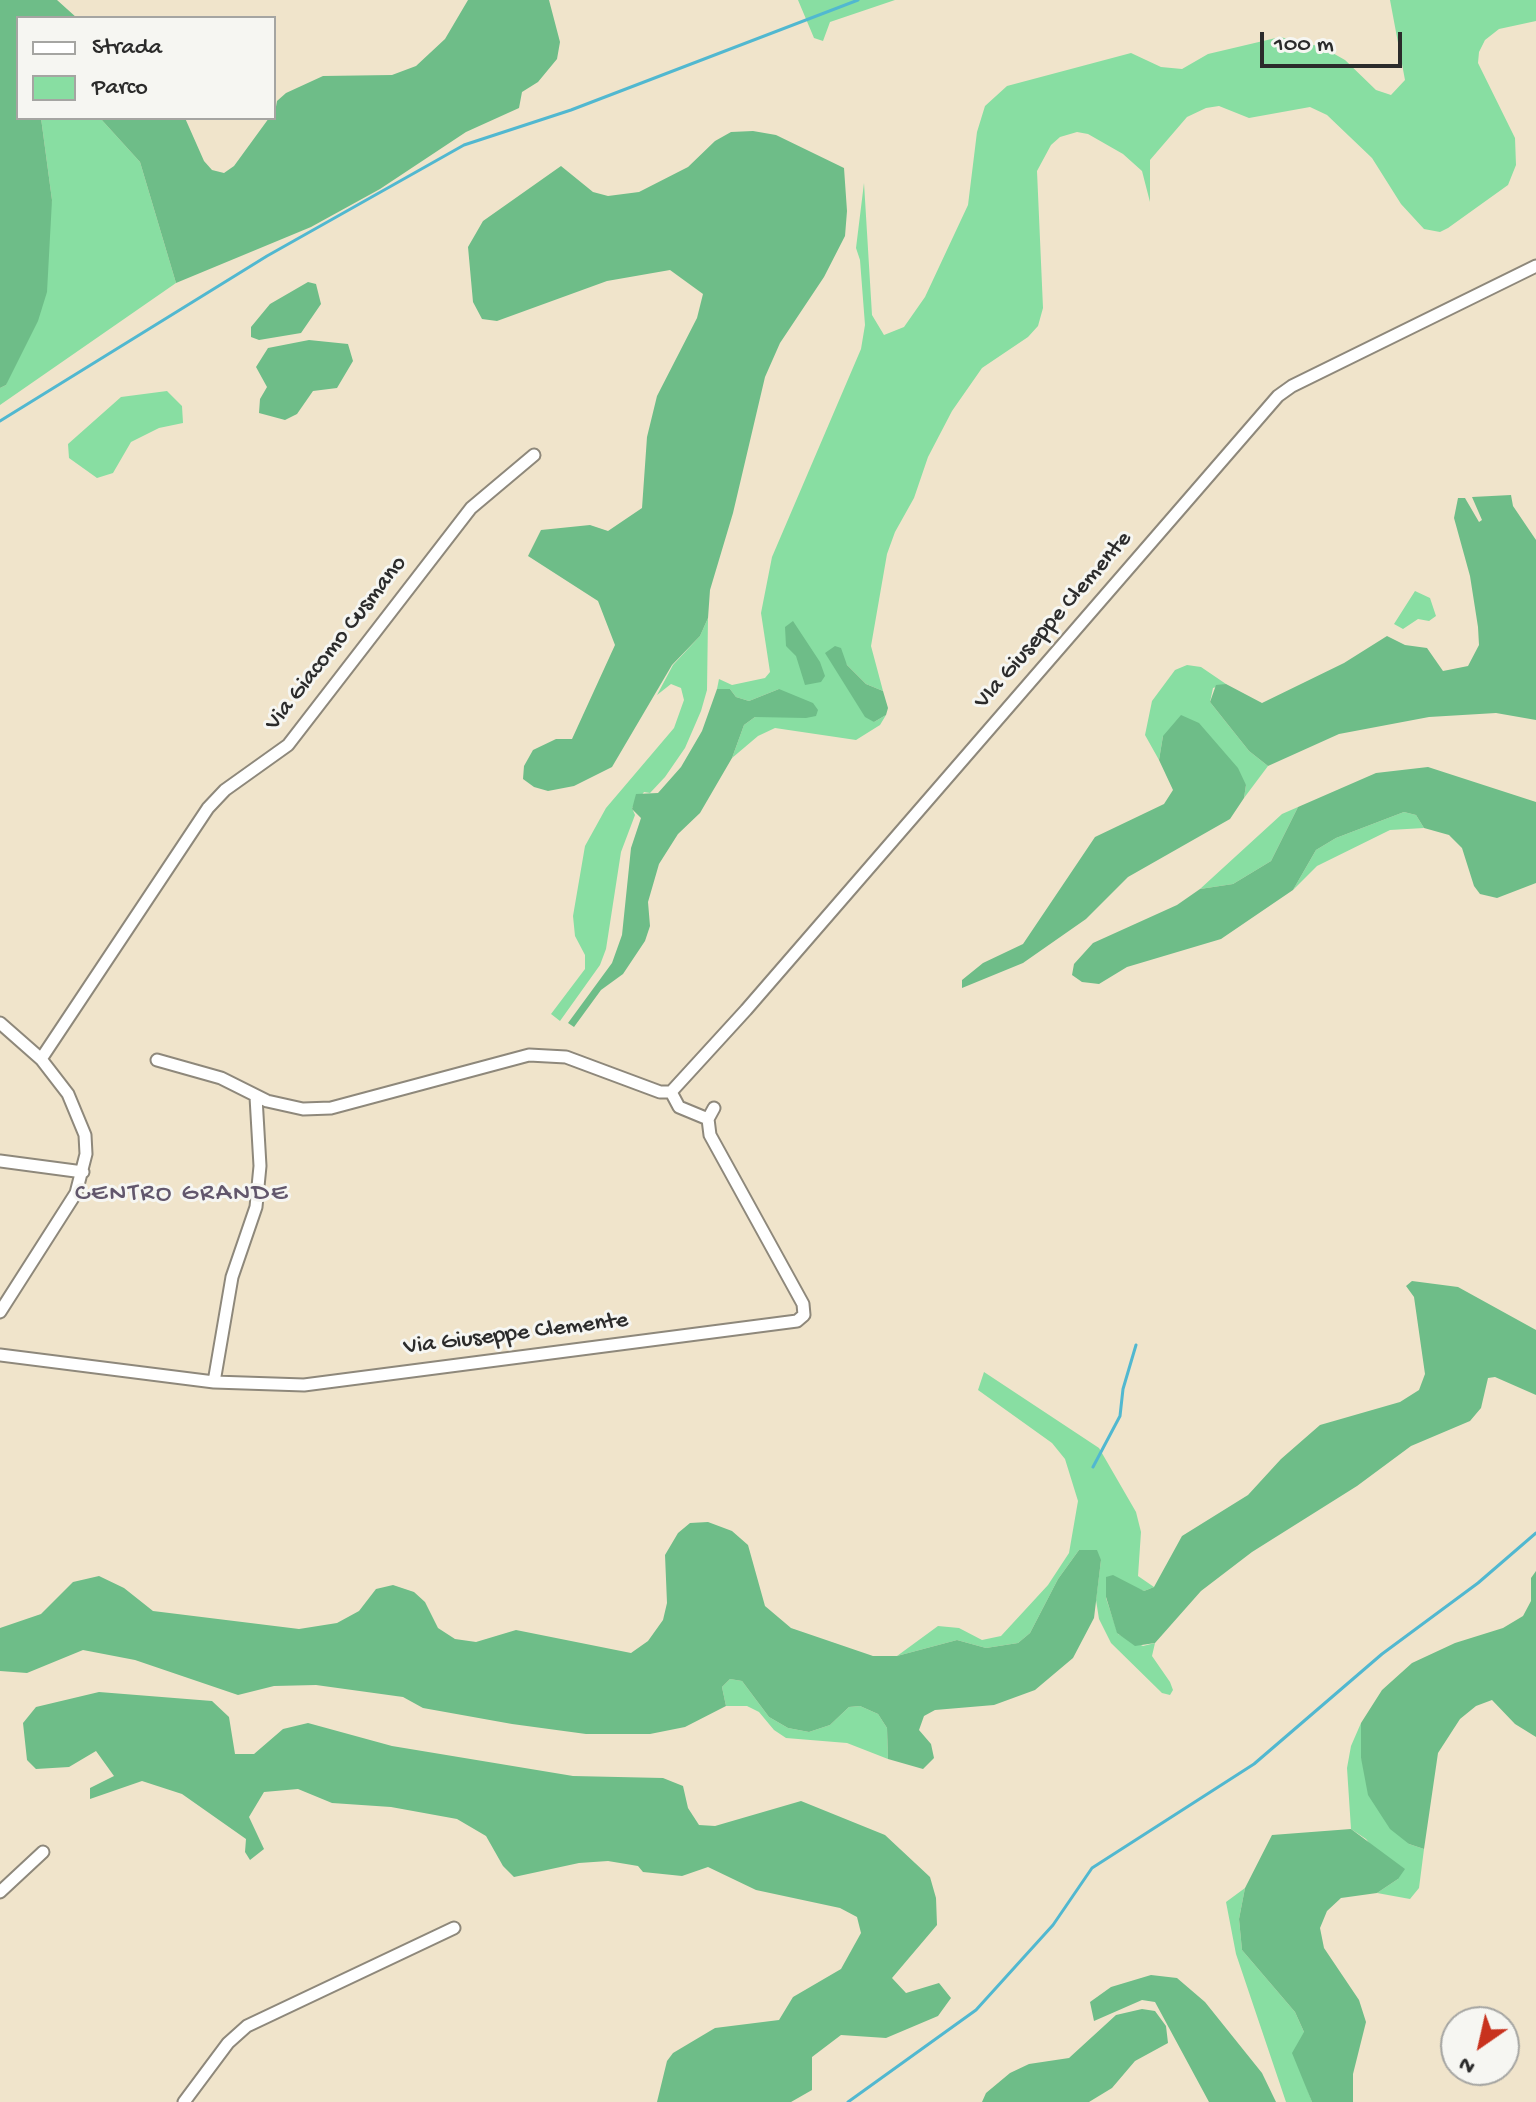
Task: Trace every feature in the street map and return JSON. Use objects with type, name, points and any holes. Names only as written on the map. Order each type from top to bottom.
[{"type":"street","name":"VIa Giuseppe Clemente","points":[[671,1092],[726,1034],[1278,396],[1292,386],[1536,266]]},
{"type":"street","name":"Via Giacomo Cusmano","points":[[41,1059],[208,808],[225,790],[288,745],[471,508],[534,455]]},
{"type":"street","points":[[0,1023],[55,1074],[79,1113],[85,1135],[83,1172],[76,1193],[0,1312]]},
{"type":"street","points":[[157,1060],[221,1078],[256,1097],[293,1108],[322,1109],[519,1057],[549,1054],[660,1092],[671,1092]]},
{"type":"street","name":"Via Giuseppe Clemente","points":[[0,1355],[214,1382],[304,1385],[799,1320],[805,1311],[803,1304],[710,1135],[711,1113],[679,1107],[671,1092]]},
{"type":"street","points":[[214,1382],[232,1277],[256,1207],[260,1166],[256,1097]]},
{"type":"street","points":[[0,1161],[83,1172]]},
{"type":"street","points":[[0,1892],[43,1852]]},
{"type":"street","points":[[184,2102],[228,2043],[247,2026],[454,1928]]},
{"type":"green space","points":[[0,0],[57,0],[75,16],[16,16],[16,120],[41,120],[52,200],[47,292],[38,321],[6,385],[0,388]]},
{"type":"green space","points":[[468,0],[549,0],[560,42],[557,59],[538,82],[522,92],[519,108],[466,132],[380,189],[311,227],[176,283],[140,162],[102,120],[186,120],[204,161],[212,170],[224,173],[234,166],[268,120],[276,120],[277,101],[286,93],[323,76],[392,75],[416,66],[445,39]]},
{"type":"green space","points":[[798,0],[895,0],[830,22],[823,41],[814,38]]},
{"type":"green space","points":[[1390,0],[1536,0],[1536,21],[1499,29],[1485,40],[1479,52],[1478,63],[1515,138],[1516,165],[1508,185],[1448,228],[1440,232],[1424,229],[1401,204],[1372,158],[1327,115],[1310,107],[1249,118],[1219,106],[1187,117],[1150,160],[1150,202],[1142,171],[1123,154],[1088,134],[1077,132],[1060,137],[1051,145],[1037,171],[1043,308],[1038,326],[1028,337],[982,368],[952,411],[928,457],[914,498],[887,554],[871,646],[883,691],[866,684],[847,665],[835,646],[874,722],[886,715],[880,725],[856,740],[775,728],[758,736],[732,758],[744,725],[755,717],[768,716],[779,689],[749,701],[736,697],[730,689],[717,689],[719,679],[732,685],[765,678],[770,672],[761,613],[772,557],[861,349],[865,325],[860,260],[856,248],[864,183],[872,315],[884,335],[904,327],[925,297],[968,205],[977,132],[985,106],[1007,86],[1131,53],[1161,67],[1182,69],[1208,54],[1280,37],[1322,47],[1345,60],[1376,90],[1391,95],[1405,80]]},
{"type":"green space","points":[[41,120],[102,120],[140,162],[176,283],[0,405],[0,388],[6,385],[52,200]]},
{"type":"green space","points":[[753,131],[776,135],[844,168],[845,236],[824,277],[780,343],[765,377],[733,513],[710,590],[708,618],[700,636],[672,665],[612,767],[574,786],[548,791],[534,787],[523,779],[524,766],[533,750],[556,739],[572,739],[615,645],[598,601],[528,556],[541,530],[590,525],[608,531],[642,508],[647,437],[657,396],[697,318],[703,294],[670,270],[607,281],[497,321],[482,319],[473,302],[468,247],[483,221],[561,166],[593,192],[608,196],[639,192],[688,167],[715,141],[731,132]]},
{"type":"green space","points":[[308,282],[316,284],[321,304],[301,333],[259,340],[251,337],[251,327],[270,304]]},
{"type":"green space","points":[[309,340],[348,344],[353,361],[337,388],[313,391],[297,414],[285,420],[259,413],[260,399],[267,387],[256,367],[268,348]]},
{"type":"green space","points":[[167,391],[182,406],[183,423],[159,428],[131,442],[113,473],[97,478],[69,458],[68,444],[121,397]]},
{"type":"green space","points":[[1511,495],[1513,506],[1536,540],[1536,720],[1496,713],[1429,717],[1339,734],[1268,766],[1249,751],[1210,702],[1216,685],[1226,684],[1262,703],[1344,663],[1387,636],[1405,645],[1427,648],[1443,671],[1468,666],[1479,645],[1478,627],[1470,576],[1454,518],[1458,498],[1465,498],[1479,522],[1482,520],[1472,497]]},
{"type":"green space","points":[[1415,591],[1430,598],[1436,616],[1429,621],[1418,619],[1403,629],[1394,624]]},
{"type":"green space","points":[[708,618],[707,690],[701,711],[685,748],[665,777],[650,793],[644,792],[632,808],[635,815],[621,852],[606,949],[600,965],[560,1021],[551,1014],[585,969],[585,955],[575,936],[573,916],[585,846],[606,808],[674,728],[684,700],[681,688],[671,684],[657,695],[673,665],[700,636]]},
{"type":"green space","points":[[793,621],[820,662],[825,676],[821,682],[805,685],[796,656],[786,646],[785,627]]},
{"type":"green space","points":[[835,646],[841,648],[847,665],[866,684],[883,691],[888,708],[886,715],[874,722],[865,717],[825,653]]},
{"type":"green space","points":[[1187,665],[1201,667],[1226,684],[1213,688],[1210,702],[1249,751],[1268,766],[1244,798],[1246,785],[1163,736],[1159,760],[1145,735],[1152,701],[1175,670]]},
{"type":"green space","points":[[717,689],[730,689],[736,697],[749,701],[779,689],[813,703],[818,710],[816,716],[806,718],[755,717],[744,725],[732,758],[700,813],[678,834],[659,864],[648,902],[650,926],[645,941],[623,974],[601,990],[574,1027],[568,1023],[612,963],[622,935],[631,848],[641,818],[632,809],[636,794],[658,793],[681,767],[702,731]]},
{"type":"green space","points":[[1181,715],[1199,723],[1238,768],[1246,785],[1244,798],[1230,819],[1128,877],[1086,919],[1023,963],[962,988],[962,980],[983,963],[1023,944],[1095,837],[1164,804],[1173,790],[1159,760],[1163,736]]},
{"type":"green space","points":[[1428,767],[1536,802],[1536,883],[1497,898],[1480,894],[1474,886],[1462,848],[1449,835],[1424,828],[1416,815],[1404,812],[1336,838],[1316,850],[1293,890],[1221,939],[1127,967],[1099,984],[1082,982],[1072,975],[1074,964],[1093,943],[1177,905],[1200,889],[1233,884],[1271,861],[1298,807],[1376,773]]},
{"type":"green space","points":[[1298,807],[1271,861],[1233,884],[1200,889],[1282,814]]},
{"type":"green space","points":[[1404,812],[1416,815],[1424,828],[1390,830],[1317,866],[1293,890],[1316,850],[1336,838]]},
{"type":"green space","points":[[1412,1281],[1458,1287],[1536,1330],[1536,1395],[1495,1377],[1488,1378],[1481,1408],[1470,1421],[1411,1446],[1357,1486],[1252,1552],[1201,1591],[1155,1643],[1135,1646],[1117,1633],[1106,1597],[1106,1577],[1113,1575],[1144,1591],[1154,1587],[1182,1536],[1248,1495],[1281,1459],[1320,1425],[1400,1402],[1419,1390],[1425,1374],[1414,1297],[1406,1286]]},
{"type":"green space","points":[[984,1372],[1099,1448],[1136,1512],[1141,1532],[1138,1576],[1154,1587],[1144,1591],[1106,1578],[1106,1598],[1118,1634],[1143,1646],[1155,1643],[1152,1656],[1170,1682],[1173,1690],[1170,1695],[1162,1693],[1111,1643],[1099,1619],[1096,1600],[1101,1560],[1079,1550],[1058,1579],[1030,1633],[1018,1643],[986,1648],[957,1640],[897,1656],[938,1626],[959,1628],[982,1640],[1001,1636],[1048,1585],[1069,1553],[1078,1501],[1065,1459],[1052,1443],[978,1390]]},
{"type":"green space","points":[[708,1522],[732,1531],[748,1545],[765,1606],[791,1628],[873,1656],[897,1656],[957,1640],[986,1648],[1018,1643],[1030,1633],[1058,1579],[1079,1550],[1097,1550],[1101,1560],[1094,1618],[1073,1658],[1035,1690],[994,1705],[935,1710],[924,1716],[919,1730],[931,1744],[934,1758],[923,1769],[888,1759],[887,1728],[878,1714],[860,1706],[849,1707],[830,1725],[809,1732],[788,1728],[769,1717],[742,1681],[730,1679],[722,1687],[726,1706],[685,1727],[650,1734],[586,1734],[423,1708],[403,1697],[316,1685],[274,1686],[238,1695],[135,1660],[83,1650],[27,1673],[0,1671],[0,1628],[41,1614],[73,1582],[99,1576],[124,1588],[153,1611],[299,1629],[337,1623],[359,1611],[376,1589],[393,1585],[414,1592],[425,1602],[438,1628],[455,1639],[476,1642],[516,1630],[631,1653],[648,1641],[663,1620],[667,1603],[665,1555],[678,1533],[690,1523]]},
{"type":"green space","points":[[1536,1571],[1536,1737],[1515,1724],[1492,1700],[1476,1706],[1460,1719],[1438,1753],[1424,1849],[1409,1844],[1390,1829],[1368,1795],[1361,1758],[1361,1723],[1382,1690],[1412,1663],[1455,1643],[1503,1628],[1523,1616],[1531,1601],[1531,1578]]},
{"type":"green space","points":[[730,1679],[742,1681],[769,1717],[788,1728],[809,1732],[830,1725],[849,1707],[860,1706],[878,1714],[887,1728],[888,1759],[847,1743],[786,1738],[774,1730],[759,1712],[747,1706],[726,1706],[722,1687]]},
{"type":"green space","points":[[99,1692],[212,1701],[229,1717],[235,1754],[254,1754],[283,1729],[308,1723],[392,1746],[573,1776],[663,1778],[683,1786],[688,1808],[699,1825],[715,1826],[801,1801],[885,1835],[930,1877],[936,1898],[937,1925],[892,1978],[906,1993],[939,1983],[951,1998],[938,2016],[886,2038],[841,2035],[812,2057],[812,2090],[791,2102],[657,2102],[667,2061],[673,2053],[715,2028],[779,2020],[793,1997],[841,1969],[861,1933],[857,1917],[840,1908],[756,1890],[708,1867],[682,1876],[643,1872],[638,1866],[608,1861],[579,1863],[514,1877],[503,1866],[486,1836],[457,1819],[391,1807],[332,1803],[298,1789],[264,1792],[249,1817],[264,1849],[250,1860],[245,1852],[246,1839],[182,1794],[142,1781],[90,1799],[90,1788],[114,1776],[96,1751],[69,1767],[36,1769],[27,1760],[23,1723],[36,1707]]},
{"type":"green space","points":[[1361,1723],[1361,1758],[1409,1844],[1424,1849],[1419,1888],[1410,1899],[1377,1893],[1398,1879],[1366,1839],[1351,1829],[1347,1768],[1351,1746]]},
{"type":"green space","points":[[1351,1829],[1405,1869],[1398,1879],[1377,1893],[1341,1898],[1327,1911],[1320,1928],[1324,1948],[1359,2000],[1366,2022],[1353,2074],[1353,2102],[1312,2102],[1292,2053],[1304,2032],[1295,2012],[1242,1950],[1239,1919],[1245,1888],[1272,1835]]},
{"type":"green space","points":[[1245,1888],[1239,1919],[1242,1950],[1295,2012],[1304,2032],[1304,2080],[1312,2102],[1286,2102],[1236,1954],[1226,1902]]},
{"type":"green space","points":[[1151,1975],[1177,1978],[1205,2002],[1262,2073],[1276,2102],[1209,2102],[1155,2002],[1142,2000],[1094,2021],[1090,2002],[1111,1987]]},
{"type":"green space","points":[[1142,2009],[1155,2011],[1166,2026],[1168,2043],[1135,2061],[1112,2088],[1089,2102],[982,2102],[986,2093],[1010,2073],[1029,2064],[1069,2058],[1116,2015]]},
{"type":"waterway","points":[[0,421],[267,256],[464,145],[571,110],[858,0]]},
{"type":"waterway","points":[[1093,1467],[1120,1416],[1123,1389],[1136,1345]]},
{"type":"waterway","points":[[848,2102],[976,2010],[1053,1925],[1092,1868],[1254,1764],[1382,1654],[1478,1583],[1536,1533]]},
{"type":"district","name":"CENTRO GRANDE","points":[[182,1195]]}]
